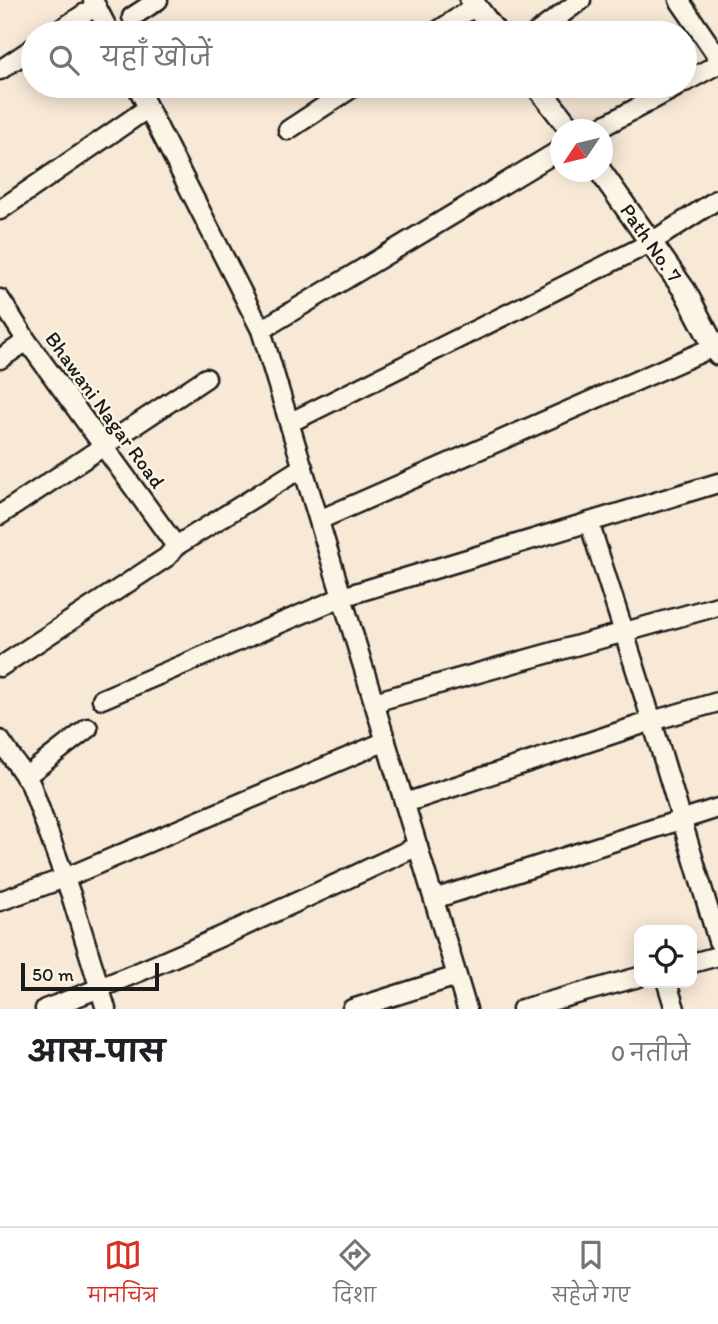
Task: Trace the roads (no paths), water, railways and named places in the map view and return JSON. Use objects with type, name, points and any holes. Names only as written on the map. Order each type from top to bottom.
[{"type":"street","points":[[132,17],[158,0]]},
{"type":"street","points":[[552,21],[581,0]]},
{"type":"street","points":[[679,0],[693,21]]},
{"type":"street","points":[[71,21],[94,3],[104,21]]},
{"type":"street","points":[[450,21],[473,3],[487,21]]},
{"type":"street","points":[[697,26],[718,57]]},
{"type":"street","points":[[0,70],[21,56]]},
{"type":"street","points":[[697,75],[718,64]]},
{"type":"street","points":[[143,98],[261,330],[467,1009]]},
{"type":"street","points":[[288,130],[337,98]]},
{"type":"street","points":[[546,98],[562,119]]},
{"type":"street","points":[[613,121],[656,98]]},
{"type":"street","points":[[0,210],[148,108]]},
{"type":"street","points":[[261,330],[550,157]]},
{"type":"street","name":"Path No. 7","points":[[608,182],[685,291],[717,349]]},
{"type":"street","points":[[289,423],[650,243],[718,199]]},
{"type":"street","name":"Bhawani Nagar Road","points":[[0,299],[27,341],[176,546]]},
{"type":"street","points":[[0,359],[27,341]]},
{"type":"street","points":[[319,520],[717,349]]},
{"type":"street","points":[[0,515],[206,378]]},
{"type":"street","points":[[0,667],[167,557],[176,546],[303,467]]},
{"type":"street","points":[[102,699],[342,597],[718,483]]},
{"type":"street","points":[[589,522],[718,941]]},
{"type":"street","points":[[374,702],[718,606]]},
{"type":"street","points":[[405,803],[652,721],[718,702]]},
{"type":"street","points":[[25,777],[88,728]]},
{"type":"street","points":[[0,740],[31,785],[65,878],[106,1009]]},
{"type":"street","points":[[0,901],[65,878],[386,741]]},
{"type":"street","points":[[434,899],[718,808]]},
{"type":"street","points":[[45,1009],[226,934],[418,846]]},
{"type":"street","points":[[697,962],[718,956]]},
{"type":"street","points":[[352,1009],[457,976]]},
{"type":"street","points":[[522,1009],[634,978]]},
{"type":"street","points":[[669,988],[675,1009]]}]
